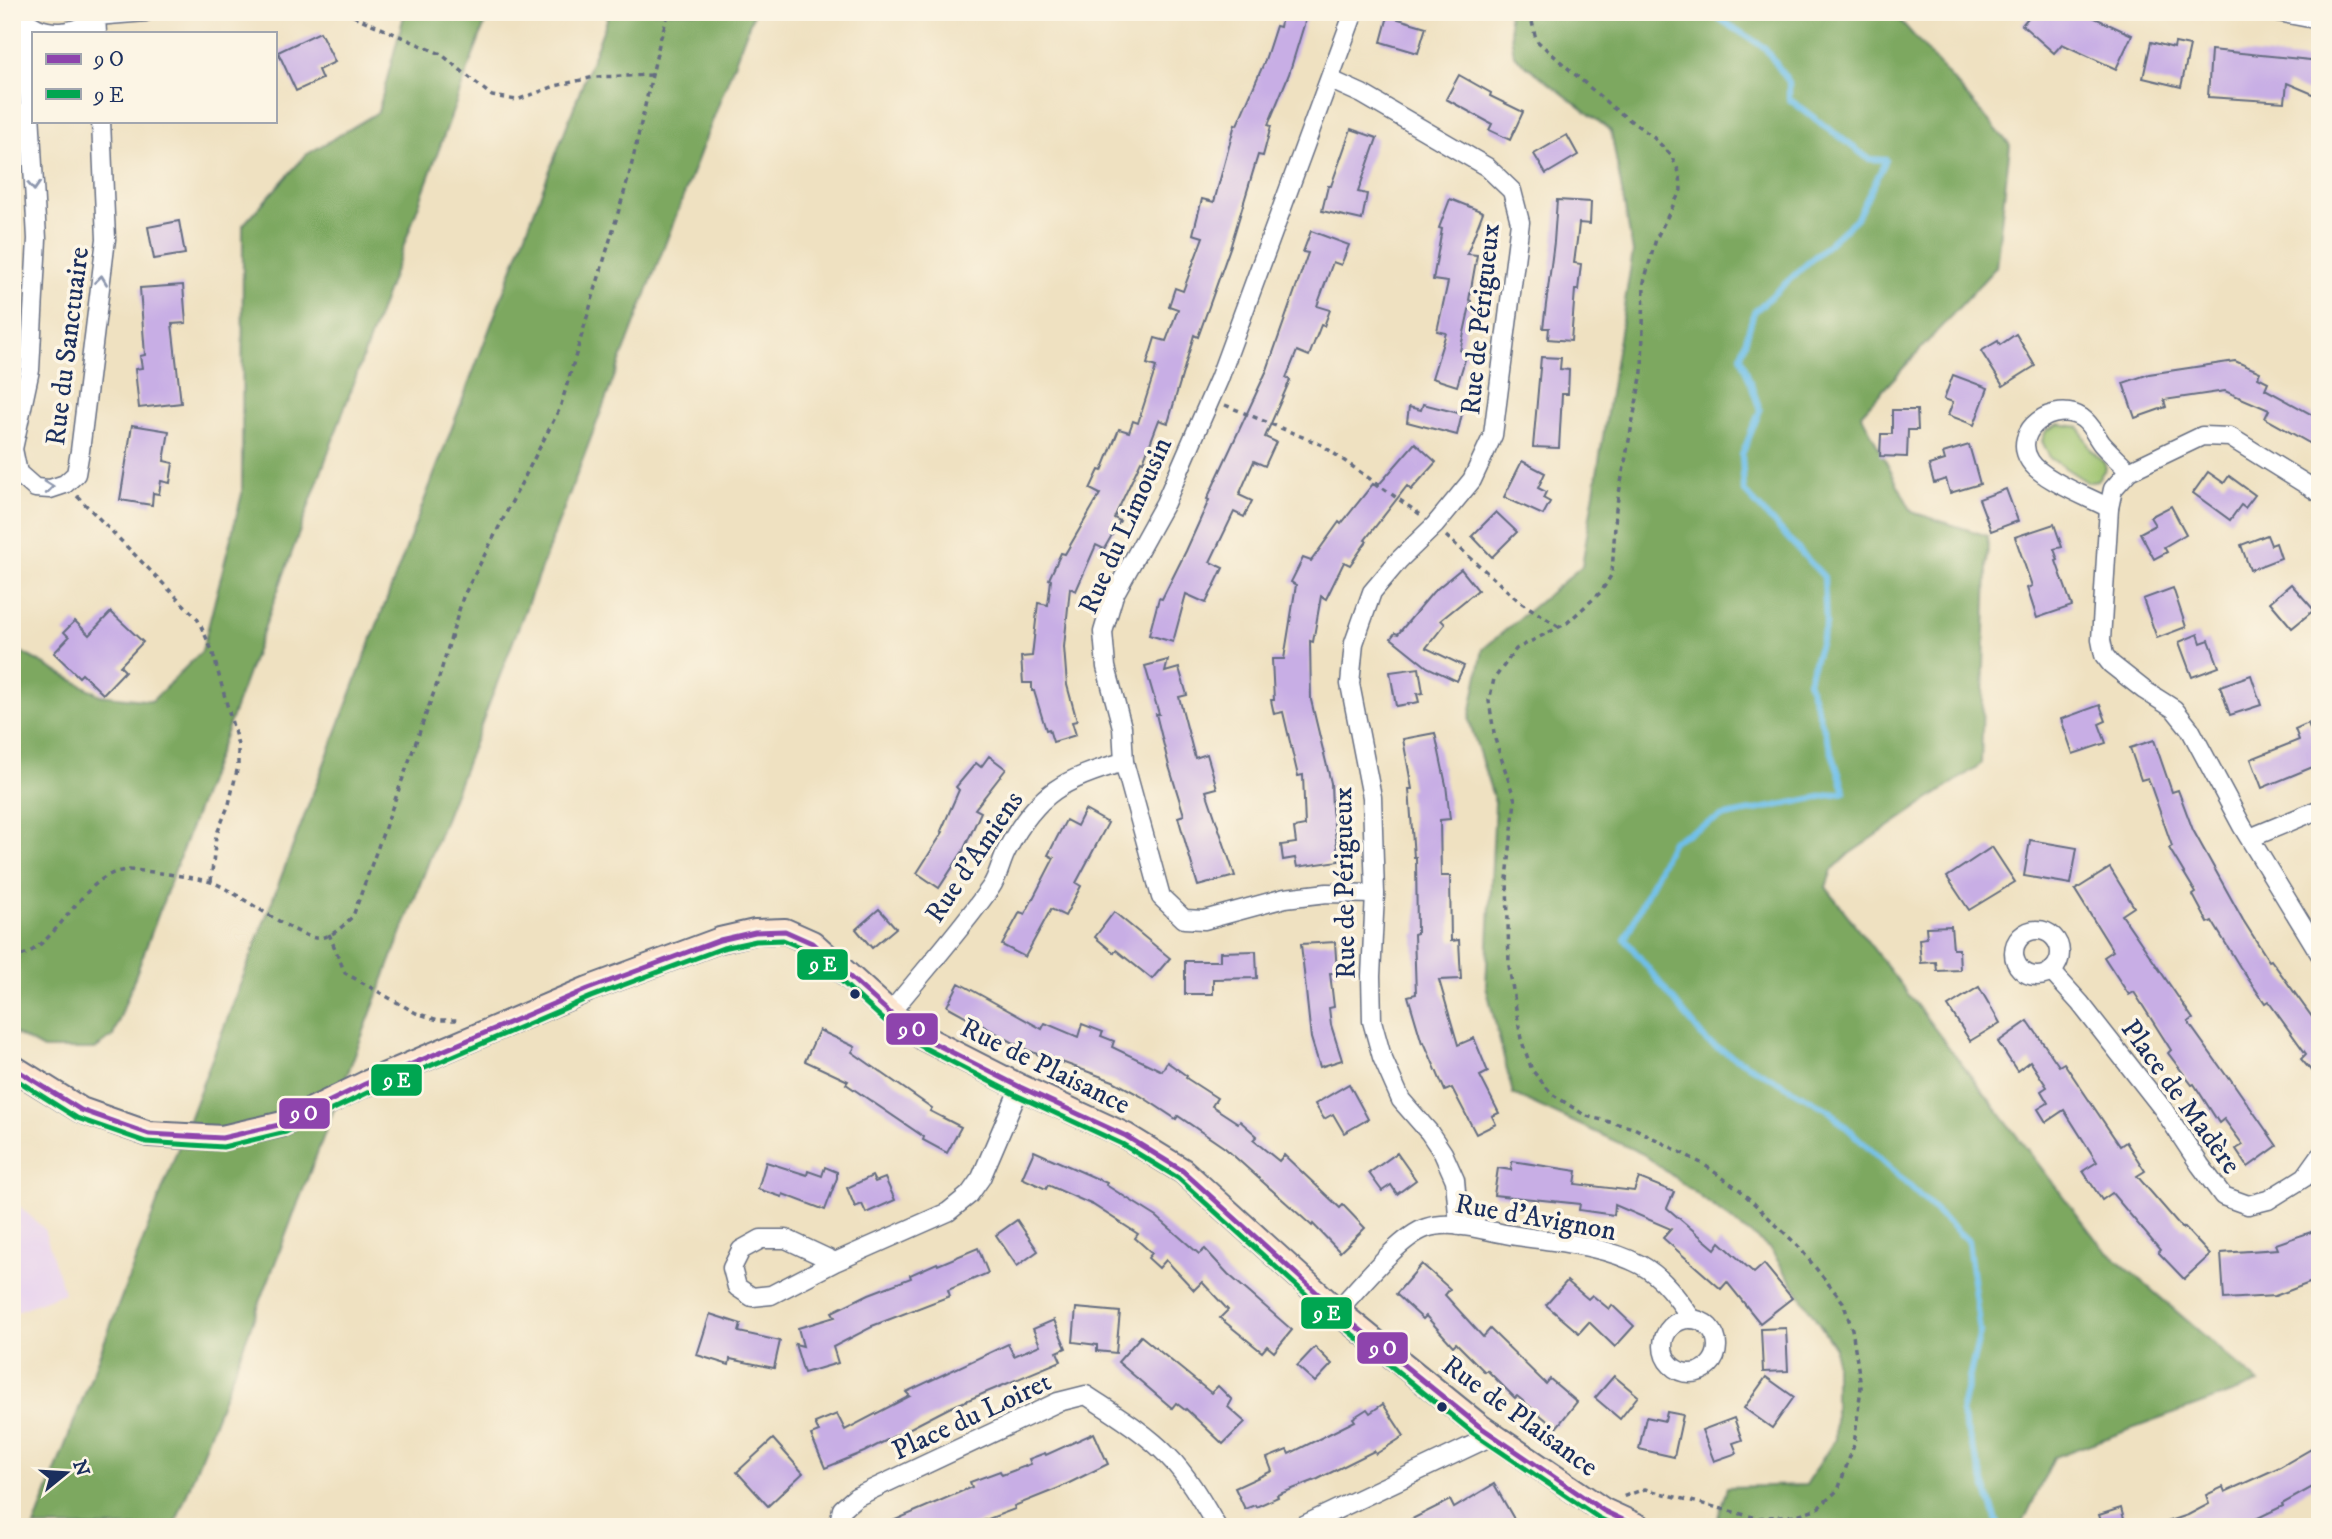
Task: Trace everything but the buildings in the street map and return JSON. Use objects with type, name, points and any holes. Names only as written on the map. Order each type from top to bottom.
[{"type":"street","points":[[18,18],[38,29],[61,32],[98,21],[146,12]]},
{"type":"street","name":"Rue du Limousin","points":[[1354,12],[1331,80],[1210,399],[1165,503],[1114,596],[1103,632],[1106,667],[1122,727],[1124,762],[1161,897],[1185,919],[1204,920],[1285,898],[1327,893],[1375,894]]},
{"type":"street","points":[[2278,12],[2320,20]]},
{"type":"street","name":"Rue du Sanctuaire","points":[[18,18],[37,239],[30,370],[13,449],[18,473],[35,488],[50,489],[65,484],[76,474],[106,239],[101,122]]},
{"type":"street","name":"Rue de Périgueux","points":[[1331,80],[1362,94],[1487,167],[1512,191],[1520,222],[1493,435],[1472,480],[1435,525],[1399,560],[1372,592],[1354,643],[1350,684],[1372,797],[1375,894],[1372,1021],[1382,1058],[1401,1100],[1429,1132],[1443,1153],[1455,1180],[1459,1226]]},
{"type":"street","points":[[2109,508],[2046,475],[2031,463],[2026,445],[2029,431],[2038,419],[2052,414],[2067,412],[2081,417],[2101,443],[2129,471]]},
{"type":"street","points":[[2320,493],[2230,437],[2218,435],[2202,436],[2129,471],[2113,489],[2109,508],[2101,640],[2104,655],[2111,664],[2174,709],[2190,729],[2250,838],[2320,954]]},
{"type":"street","name":"Rue d'Amiens","points":[[890,1013],[993,884],[1007,850],[1041,800],[1063,783],[1091,771],[1124,762]]},
{"type":"street","points":[[2250,838],[2320,809]]},
{"type":"street","name":"Rue de Plaisance","points":[[12,1068],[80,1110],[149,1134],[222,1138],[283,1125],[365,1084],[588,989],[720,940],[755,932],[785,931],[812,943],[890,1013],[924,1038],[1020,1087],[1126,1136],[1183,1171],[1337,1311],[1479,1426],[1604,1511],[1639,1527]]},
{"type":"street","name":"Place de Madère","points":[[2050,971],[2080,1003],[2163,1109],[2223,1196],[2248,1205],[2268,1200],[2305,1177],[2320,1156]]},
{"type":"street","points":[[835,1262],[786,1239],[761,1239],[741,1250],[732,1268],[737,1287],[752,1297],[771,1295],[835,1262],[948,1212],[969,1195],[981,1178],[1020,1087]]},
{"type":"street","name":"Rue d'Avignon","points":[[1337,1311],[1405,1240],[1424,1228],[1438,1225],[1584,1246],[1625,1258],[1644,1266],[1657,1276],[1692,1319]]},
{"type":"street","name":"Place du Loiret","points":[[838,1527],[842,1508],[856,1497],[1058,1402],[1086,1395],[1156,1444],[1170,1457],[1202,1500],[1217,1527]]},
{"type":"street","points":[[1300,1527],[1494,1435]]},
{"type":"path","points":[[344,12],[441,54],[492,96],[517,100],[555,86],[594,77],[652,75]]},
{"type":"path","points":[[12,958],[38,946],[93,888],[110,875],[128,870],[211,881],[297,931],[317,939],[337,932],[353,916],[438,681],[463,597],[560,408],[629,176],[669,12]]},
{"type":"path","points":[[1530,12],[1536,40],[1671,155],[1680,174],[1681,190],[1656,239],[1644,282],[1642,372],[1616,509],[1612,574],[1601,592],[1567,623],[1516,649],[1494,679],[1489,701],[1495,739],[1516,800],[1507,880],[1509,966],[1521,1039],[1532,1070],[1552,1094],[1586,1116],[1634,1128],[1703,1164],[1740,1190],[1798,1246],[1843,1302],[1852,1329],[1861,1387],[1854,1445],[1842,1479],[1838,1490],[1818,1508],[1797,1515],[1757,1518],[1645,1489],[1623,1496],[1604,1511]]},
{"type":"path","points":[[1210,399],[1322,444],[1435,525],[1519,601],[1559,627]]},
{"type":"path","points":[[65,484],[197,618],[212,650],[238,745],[238,766],[229,804],[216,836],[211,881]]},
{"type":"path","points":[[329,934],[345,973],[416,1013],[438,1020],[459,1020]]},
{"type":"shaded area","points":[[12,1199],[44,1229],[64,1293],[12,1313]]},
{"type":"green space","points":[[405,12],[489,12],[113,1036],[95,1049],[43,1049],[12,1032],[12,647],[100,695],[152,701],[202,651],[242,494],[243,225],[306,155],[378,112]]},
{"type":"green space","points":[[610,12],[754,12],[174,1527],[34,1527]]},
{"type":"green space","points":[[1508,12],[1893,12],[2010,145],[1996,267],[1861,414],[1912,512],[1988,536],[1981,764],[1849,854],[1832,870],[1826,887],[2102,1247],[2259,1383],[2054,1457],[2021,1527],[1740,1527],[1717,1521],[1727,1487],[1806,1485],[1835,1439],[1835,1348],[1770,1249],[1643,1154],[1513,1094],[1486,986],[1495,803],[1469,720],[1483,649],[1582,566],[1633,252],[1611,131],[1514,56]]},
{"type":"green space","points":[[2059,424],[2079,427],[2091,450],[2104,462],[2106,468],[2097,480],[2087,482],[2050,458],[2042,441],[2046,431]]},
{"type":"waterway","points":[[1709,12],[1765,48],[1789,82],[1789,99],[1869,159],[1886,160],[1857,218],[1754,312],[1741,356],[1760,410],[1742,455],[1744,491],[1824,577],[1826,625],[1808,681],[1845,792],[1721,817],[1672,841],[1625,939],[1707,1042],[1827,1109],[1968,1241],[1980,1332],[1961,1413],[1999,1527]]},
{"type":"transit line","points":[[12,1067],[81,1110],[149,1134],[222,1138],[283,1124],[365,1084],[588,989],[720,940],[755,932],[785,931],[812,943],[890,1013],[924,1038],[1020,1087],[1126,1136],[1183,1171],[1337,1311],[1479,1426],[1604,1511],[1638,1527]]},
{"type":"transit line","points":[[12,1077],[77,1118],[146,1142],[223,1147],[286,1132],[369,1092],[591,997],[723,948],[756,941],[783,940],[807,950],[884,1020],[919,1045],[1016,1095],[1122,1144],[1178,1178],[1331,1317],[1473,1433],[1599,1518],[1617,1527]]}]
